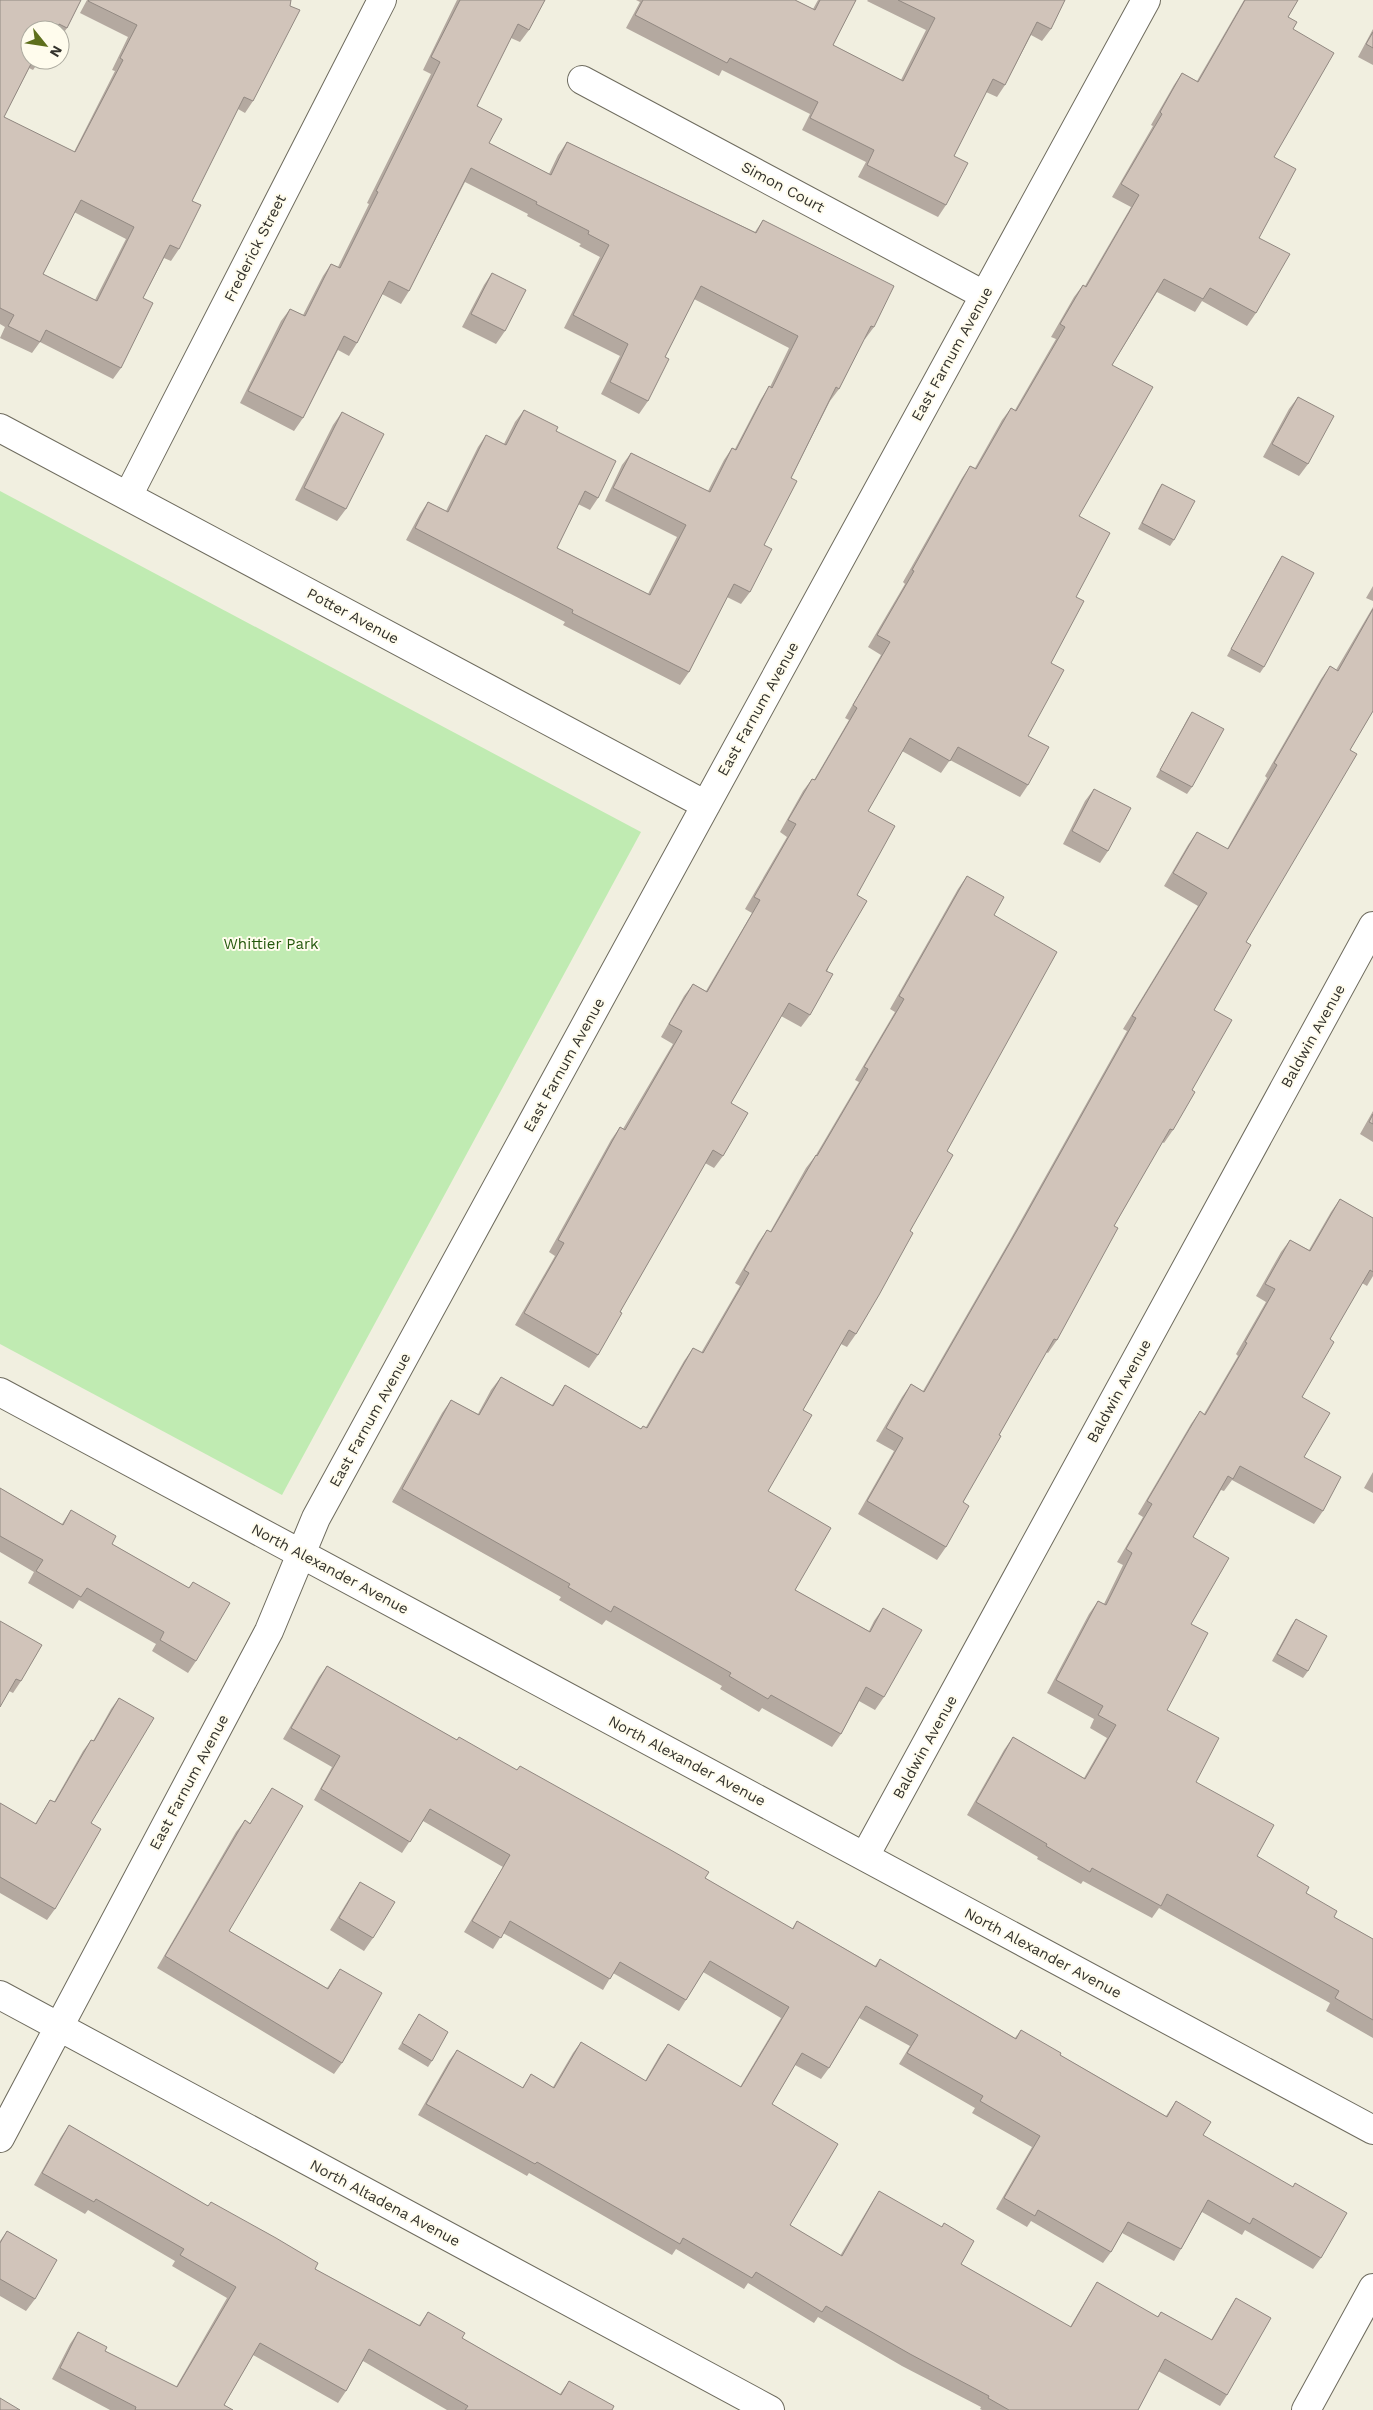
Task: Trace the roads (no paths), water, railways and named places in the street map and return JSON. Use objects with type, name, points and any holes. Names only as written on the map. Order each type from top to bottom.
[{"type":"street","name":"Frederick Street","points":[[128,496],[382,0]]},
{"type":"street","name":"East Farnum Avenue","points":[[0,2138],[269,1631],[316,1518],[1146,0]]},
{"type":"street","name":"Simon Court","points":[[582,80],[984,295]]},
{"type":"street","name":"Potter Avenue","points":[[0,428],[706,805]]},
{"type":"street","name":"Baldwin Avenue","points":[[865,1856],[1373,926]]},
{"type":"street","name":"North Alexander Avenue","points":[[0,1392],[1373,2130]]},
{"type":"street","name":"North Altadena Avenue","points":[[0,1995],[770,2410]]},
{"type":"street","points":[[1306,2410],[1373,2288]]},
{"type":"park label","name":"Whittier Park","points":[[271,944]]}]
